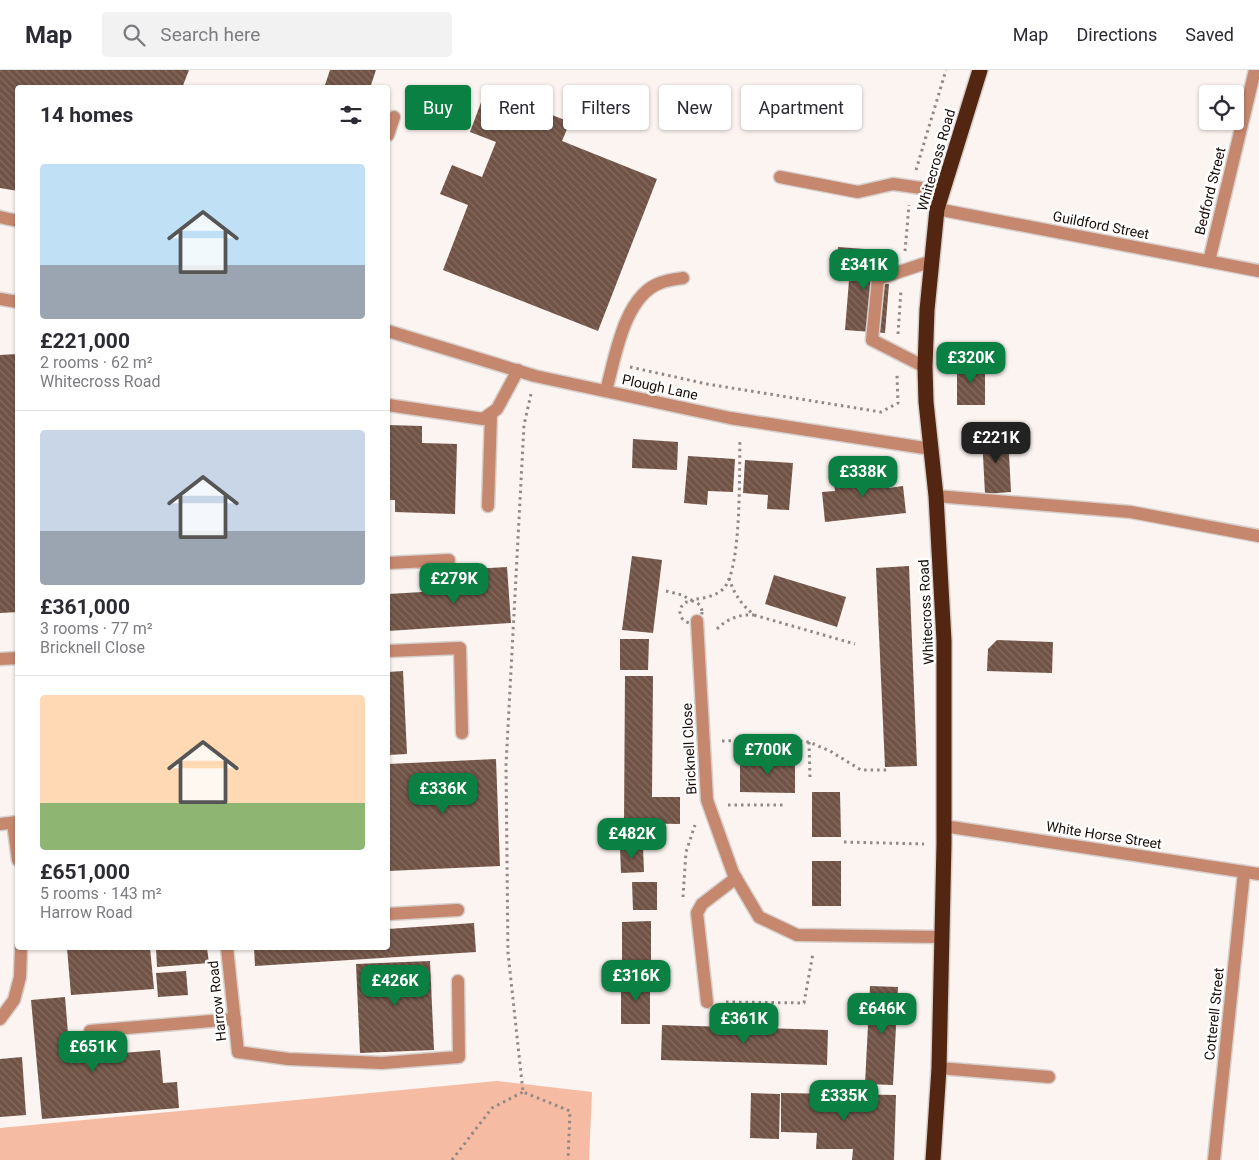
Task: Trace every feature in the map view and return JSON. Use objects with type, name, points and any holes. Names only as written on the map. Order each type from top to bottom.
[{"type":"highway","name":"Whitecross Road","points":[[933,1160],[939,1068],[944,844],[944,641],[936,496],[925,367],[927,310],[937,209],[978,71]]},
{"type":"street","name":"Bedford Street","points":[[1209,261],[1255,70]]},
{"type":"street","points":[[390,129],[394,117]]},
{"type":"street","points":[[780,177],[858,192],[894,184],[942,191]]},
{"type":"street","name":"Guildford Street","points":[[937,209],[1259,271]]},
{"type":"street","points":[[0,217],[15,220]]},
{"type":"street","points":[[925,367],[872,340],[878,279],[932,261]]},
{"type":"street","points":[[606,391],[619,341],[631,311],[644,293],[660,283],[683,278]]},
{"type":"street","points":[[0,299],[15,302]]},
{"type":"street","name":"Plough Lane","points":[[390,332],[535,376],[740,419],[931,449]]},
{"type":"street","points":[[390,406],[483,419],[497,409],[518,370]]},
{"type":"street","points":[[488,506],[490,414]]},
{"type":"street","points":[[936,496],[1131,512],[1259,536]]},
{"type":"street","points":[[390,563],[449,560]]},
{"type":"street","name":"Bricknell Close","points":[[698,621],[707,800],[736,878],[758,917],[797,935],[942,937]]},
{"type":"street","points":[[390,652],[460,648],[462,733]]},
{"type":"street","points":[[0,659],[15,658]]},
{"type":"street","points":[[0,824],[15,822]]},
{"type":"street","name":"White Horse Street","points":[[944,826],[1259,874]]},
{"type":"street","name":"Cotterell Street","points":[[1214,1160],[1244,872]]},
{"type":"street","points":[[707,1002],[697,913],[702,904],[736,878]]},
{"type":"street","points":[[390,914],[458,910]]},
{"type":"street","points":[[0,1019],[14,1000],[20,977],[21,950]]},
{"type":"street","name":"Harrow Road","points":[[227,950],[238,1052],[288,1059],[382,1063],[460,1057],[458,981]]},
{"type":"street","points":[[90,1031],[234,1019]]},
{"type":"street","points":[[939,1068],[1049,1077]]},
{"type":"path","points":[[614,363],[708,384],[881,412],[898,403],[897,352],[911,187],[946,70]]},
{"type":"path","points":[[523,1092],[508,953],[506,765],[524,425],[535,376]]},
{"type":"path","points":[[666,591],[692,600],[702,598],[715,595],[724,588],[729,578],[734,562],[739,502],[740,419]]},
{"type":"path","points":[[729,578],[733,592],[754,615]]},
{"type":"path","points":[[699,648],[721,625],[744,614],[754,615],[855,644]]},
{"type":"path","points":[[704,742],[782,739],[809,742],[830,751],[861,770],[890,770]]},
{"type":"path","points":[[809,742],[810,778]]},
{"type":"path","points":[[683,901],[686,852],[695,824],[709,805],[786,805]]},
{"type":"path","points":[[844,842],[944,844]]},
{"type":"path","points":[[707,1002],[804,1003],[813,952],[823,935]]},
{"type":"path","points":[[452,1160],[492,1108],[523,1092],[570,1111],[568,1160]]},
{"type":"shaded area","points":[[497,1081],[592,1092],[589,1160],[0,1160],[0,1128]]},
{"type":"building","points":[[0,70],[189,70],[183,85],[15,85],[15,190],[0,188]]},
{"type":"building","points":[[330,70],[376,70],[371,85],[325,85]]},
{"type":"building","points":[[481,102],[481,130],[553,130],[553,115],[563,119],[563,130],[567,130],[562,141],[657,179],[598,331],[443,270],[468,205],[440,194],[452,165],[482,177],[496,142],[470,132]]},
{"type":"building","points":[[838,247],[878,250],[876,283],[889,284],[885,333],[845,330],[850,268],[837,267]]},
{"type":"building","points":[[15,354],[15,612],[0,613],[0,355]]},
{"type":"building","points":[[957,363],[985,363],[985,405],[957,405]]},
{"type":"building","points":[[390,425],[422,426],[422,443],[457,444],[455,514],[395,512],[395,500],[390,500]]},
{"type":"building","points":[[1008,435],[1011,492],[985,494],[982,436]]},
{"type":"building","points":[[633,439],[678,442],[677,470],[632,468]]},
{"type":"building","points":[[688,456],[735,459],[733,492],[708,491],[707,505],[684,503]]},
{"type":"building","points":[[745,460],[793,463],[789,510],[767,509],[768,495],[743,493]]},
{"type":"building","points":[[887,472],[889,488],[903,486],[906,513],[825,522],[822,492],[835,491],[833,478]]},
{"type":"building","points":[[632,556],[662,560],[653,633],[622,630]]},
{"type":"building","points":[[909,566],[917,766],[885,767],[876,568]]},
{"type":"building","points":[[507,567],[511,623],[390,631],[390,594],[473,589],[472,569]]},
{"type":"building","points":[[774,575],[846,597],[837,627],[765,604]]},
{"type":"building","points":[[620,639],[649,639],[648,670],[620,670]]},
{"type":"building","points":[[997,640],[1053,642],[1052,673],[987,671],[988,649]]},
{"type":"building","points":[[403,671],[407,754],[390,755],[390,672]]},
{"type":"building","points":[[625,676],[653,676],[652,797],[680,797],[680,824],[624,823]]},
{"type":"building","points":[[496,759],[500,866],[390,871],[390,764]]},
{"type":"building","points":[[740,760],[795,760],[795,793],[740,792]]},
{"type":"building","points":[[812,792],[840,792],[841,837],[812,837]]},
{"type":"building","points":[[643,847],[644,872],[621,873],[620,848]]},
{"type":"building","points":[[812,861],[841,861],[841,906],[812,906]]},
{"type":"building","points":[[632,882],[657,882],[657,910],[633,910]]},
{"type":"building","points":[[651,921],[651,967],[622,967],[622,922]]},
{"type":"building","points":[[474,923],[476,952],[255,966],[254,950],[390,950],[390,929]]},
{"type":"building","points":[[67,950],[150,950],[154,989],[71,995]]},
{"type":"building","points":[[156,950],[207,950],[209,963],[157,967]]},
{"type":"building","points":[[430,961],[434,1050],[360,1053],[356,964]]},
{"type":"building","points":[[186,971],[188,995],[158,997],[156,973]]},
{"type":"building","points":[[621,979],[650,979],[650,1024],[621,1024]]},
{"type":"building","points":[[870,986],[898,987],[893,1085],[865,1084]]},
{"type":"building","points":[[65,997],[70,1057],[160,1050],[163,1083],[177,1082],[179,1108],[42,1119],[31,1000]]},
{"type":"building","points":[[662,1025],[828,1030],[827,1065],[661,1060]]},
{"type":"building","points":[[22,1057],[26,1115],[0,1117],[0,1059]]},
{"type":"building","points":[[751,1093],[780,1094],[779,1139],[750,1138]]},
{"type":"building","points":[[781,1093],[896,1095],[894,1160],[852,1160],[853,1149],[816,1149],[817,1133],[781,1132]]}]
